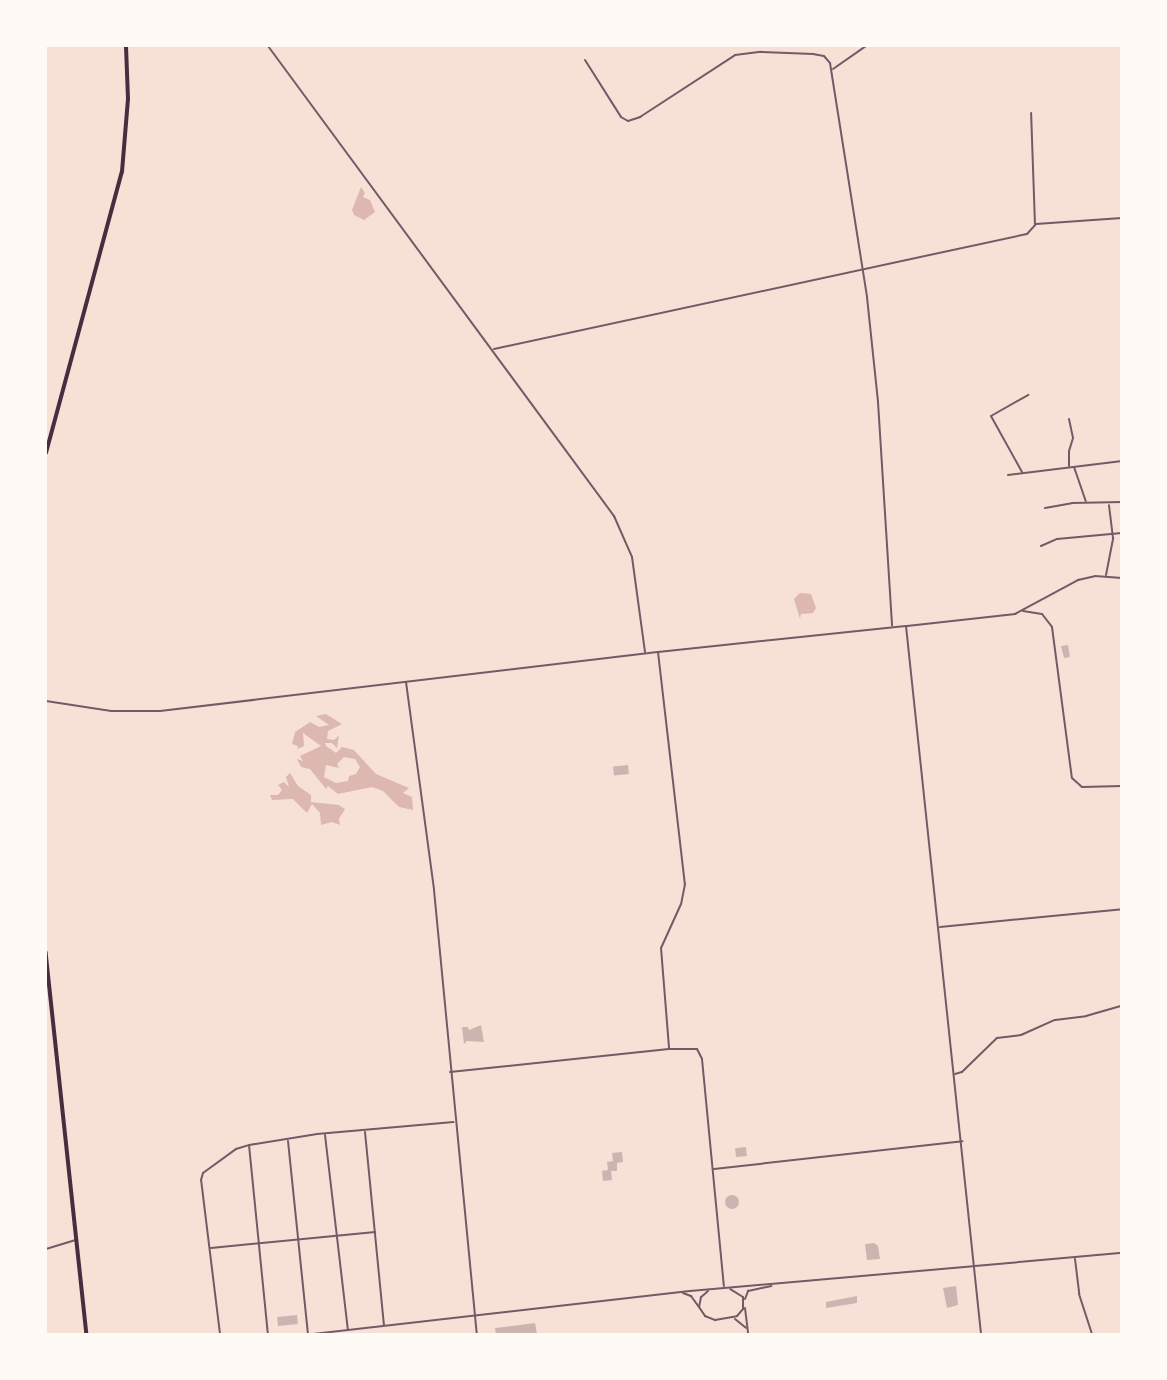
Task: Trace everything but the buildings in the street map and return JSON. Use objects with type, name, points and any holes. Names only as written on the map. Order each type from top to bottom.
[{"type":"highway","points":[[46,453],[122,172],[128,99],[126,46]]},
{"type":"highway","points":[[46,952],[87,1335]]},
{"type":"street","points":[[268,46],[602,497],[622,530],[636,574],[645,653]]},
{"type":"street","points":[[832,70],[866,46]]},
{"type":"street","points":[[585,60],[621,117],[628,121],[640,117],[735,55],[761,52],[820,55],[829,60],[864,270],[877,388],[892,627]]},
{"type":"street","points":[[493,349],[1029,233],[1035,225],[1031,113]]},
{"type":"street","points":[[1035,225],[1122,218]]},
{"type":"street","points":[[1022,473],[991,416],[1028,395]]},
{"type":"street","points":[[1069,419],[1073,438],[1069,451],[1070,467]]},
{"type":"street","points":[[1008,475],[1122,461]]},
{"type":"street","points":[[1074,466],[1087,502]]},
{"type":"street","points":[[1045,508],[1087,502],[1122,502]]},
{"type":"street","points":[[1105,576],[1113,534],[1108,503]]},
{"type":"street","points":[[1041,546],[1057,539],[1122,533]]},
{"type":"street","points":[[1023,611],[1078,580],[1105,576],[1122,578]]},
{"type":"street","points":[[46,701],[111,711],[148,712],[1023,611],[1042,614],[1051,624],[1072,778],[1082,787],[1122,786]]},
{"type":"street","points":[[906,626],[940,927],[981,1335]]},
{"type":"street","points":[[658,652],[685,884],[681,904],[661,948],[669,1049]]},
{"type":"street","points":[[405,681],[434,890],[449,1072],[477,1335]]},
{"type":"street","points":[[940,927],[1122,909]]},
{"type":"street","points":[[955,1074],[962,1072],[997,1038],[1021,1035],[1055,1020],[1086,1016],[1122,1006]]},
{"type":"street","points":[[449,1072],[669,1049],[693,1047],[698,1050],[702,1059],[726,1288]]},
{"type":"street","points":[[220,1335],[202,1175],[236,1149],[249,1144],[454,1122]]},
{"type":"street","points":[[365,1131],[384,1326]]},
{"type":"street","points":[[325,1134],[348,1330]]},
{"type":"street","points":[[288,1138],[308,1335]]},
{"type":"street","points":[[713,1169],[962,1141]]},
{"type":"street","points":[[249,1144],[268,1335]]},
{"type":"street","points":[[209,1248],[375,1233]]},
{"type":"street","points":[[46,1249],[76,1240]]},
{"type":"street","points":[[313,1335],[682,1292],[1122,1253]]},
{"type":"street","points":[[1075,1258],[1079,1294],[1092,1335]]},
{"type":"street","points":[[730,1318],[740,1314],[748,1290],[775,1285]]},
{"type":"street","points":[[726,1288],[740,1293],[745,1301],[748,1334]]},
{"type":"street","points":[[701,1311],[701,1297],[712,1289]]},
{"type":"street","points":[[682,1292],[694,1299],[701,1311],[711,1319],[730,1318],[741,1321],[748,1334]]},
{"type":"shaded area","points":[[361,187],[365,193],[363,197],[370,200],[375,212],[364,220],[354,215],[352,210]]},
{"type":"shaded area","points":[[800,593],[811,594],[816,608],[813,613],[801,614],[800,619],[794,599]]},
{"type":"shaded area","points":[[326,714],[342,724],[328,731],[327,739],[334,740],[339,735],[337,748],[332,743],[325,743],[326,746],[336,753],[342,747],[354,750],[376,774],[409,788],[403,793],[412,797],[413,810],[399,807],[383,791],[372,787],[338,794],[328,786],[326,789],[310,769],[301,767],[297,759],[303,761],[300,756],[321,746],[303,733],[304,746],[297,749],[298,746],[292,744],[295,732],[310,722],[319,727],[329,725],[316,716]],"holes":[[[344,757],[355,759],[360,767],[356,774],[349,776],[348,781],[336,783],[324,777],[326,765],[339,768],[337,764]]]},
{"type":"shaded area","points":[[290,773],[298,786],[311,795],[311,802],[339,805],[345,809],[339,819],[340,825],[332,822],[321,825],[320,813],[312,804],[307,813],[293,799],[272,800],[270,795],[278,795],[282,790],[278,785],[284,782],[289,787],[286,777]]}]
